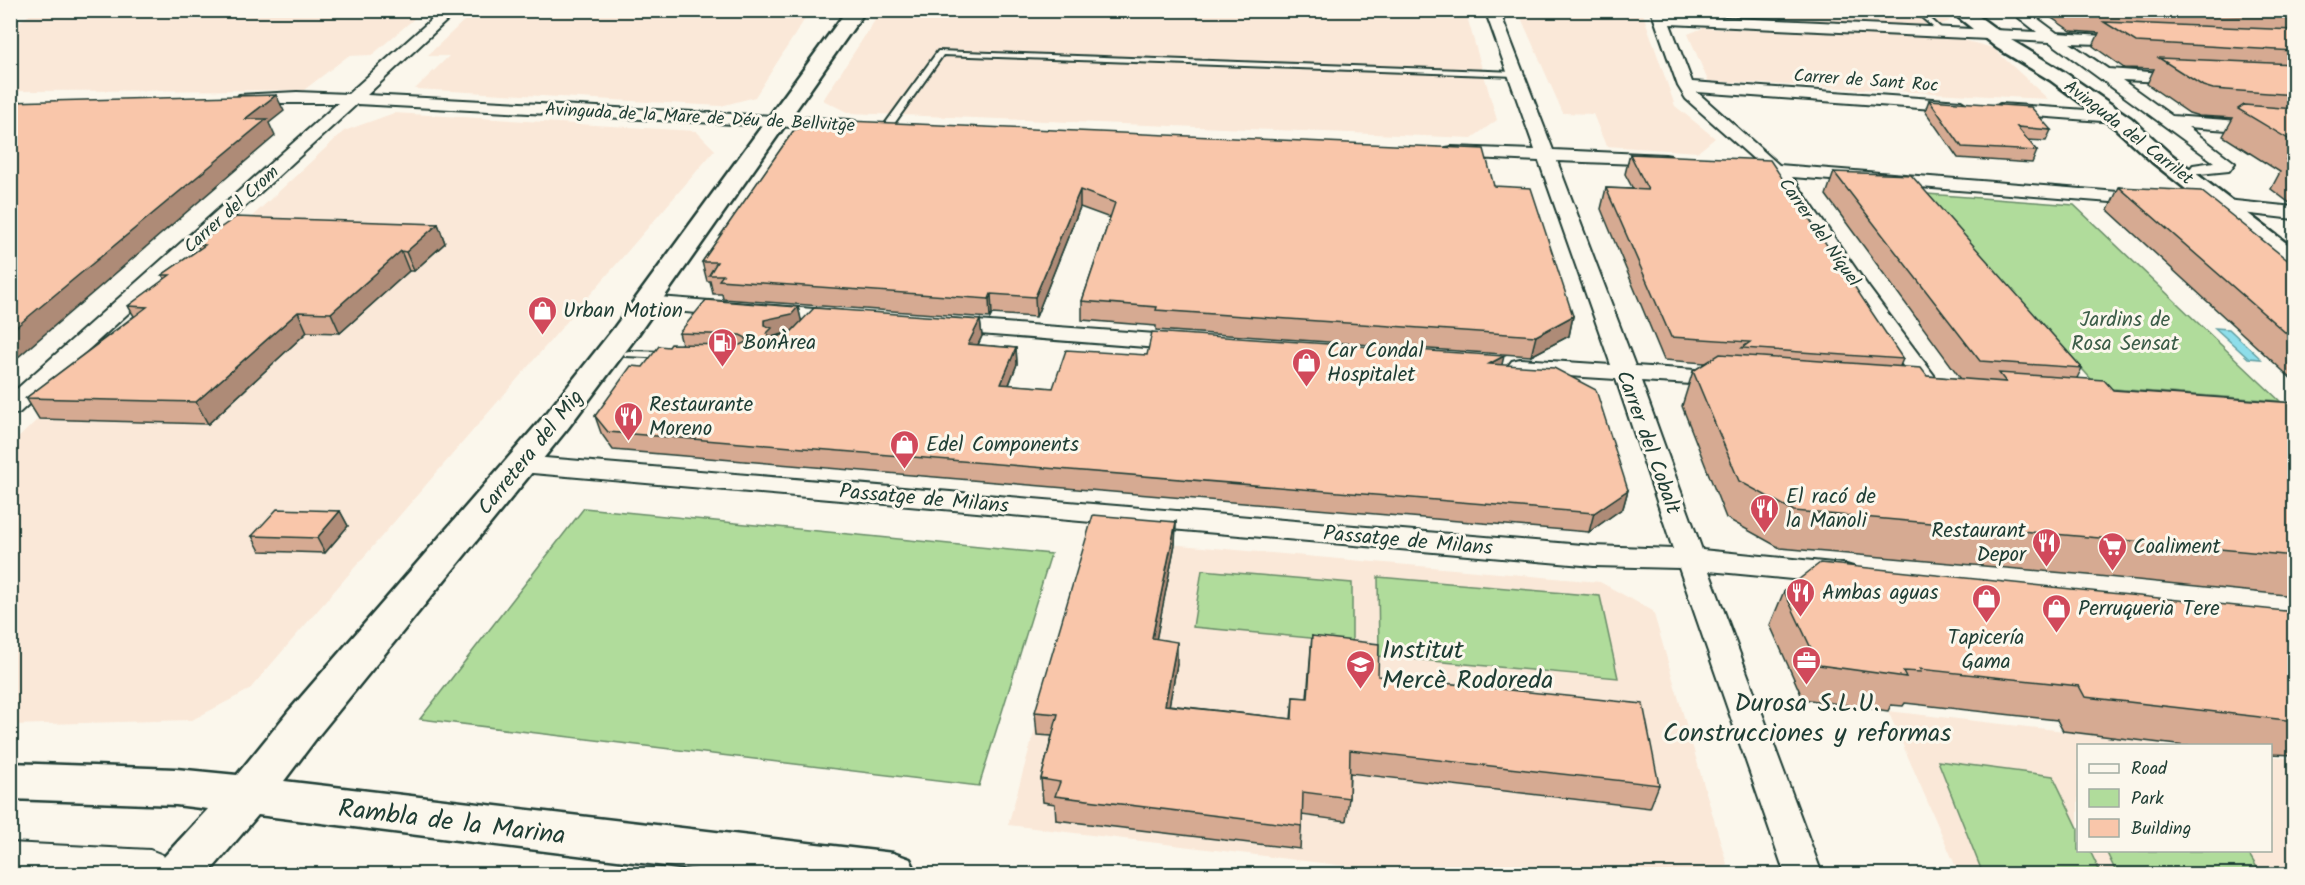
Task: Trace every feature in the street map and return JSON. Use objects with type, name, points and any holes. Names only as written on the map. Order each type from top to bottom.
[{"type":"street","name":"Carrer del Crom","points":[[10,408],[451,10]]},
{"type":"street","name":"Carretera del Mig","points":[[164,870],[248,795],[303,724],[557,421],[779,121],[857,10]]},
{"type":"street","name":"Carrer del Cobalt","points":[[1492,10],[1547,156],[1804,874]]},
{"type":"street","name":"Avinguda del Carrilet","points":[[1958,10],[1990,34],[2057,76],[2115,117],[2160,157],[2295,262]]},
{"type":"street","name":"Avinguda del Carrilet","points":[[1985,10],[2145,124],[2199,169],[2295,240]]},
{"type":"street","name":"Avinguda del Carrilet","points":[[2016,10],[2226,163],[2223,167],[2199,169]]},
{"type":"street","points":[[1686,86],[1660,15],[2139,42]]},
{"type":"street","points":[[2105,74],[2204,79]]},
{"type":"street","name":"Carrer de Sant Roc","points":[[1686,86],[2115,117]]},
{"type":"street","name":"Carrer del Níquel","points":[[1686,86],[1692,96],[1776,170],[1947,395],[1901,392]]},
{"type":"street","name":"Avinguda de la Mare de Déu de Bellvitge","points":[[226,99],[297,97],[352,99],[911,127]]},
{"type":"street","points":[[2170,121],[2295,130]]},
{"type":"street","points":[[1433,151],[1677,161]]},
{"type":"street","points":[[1723,164],[2167,200]]},
{"type":"street","points":[[2189,202],[2295,213]]},
{"type":"street","points":[[646,303],[810,323],[862,320]]},
{"type":"street","points":[[922,324],[1208,344]]},
{"type":"street","points":[[1495,364],[1751,381]]},
{"type":"street","name":"Passatge de Milans","points":[[521,464],[1594,556],[1690,559],[1871,577]]},
{"type":"street","name":"Rambla de la Marina","points":[[10,781],[176,787],[893,874]]},
{"type":"street","points":[[10,859],[164,870]]},
{"type":"lane","points":[[1916,10],[1941,31]]},
{"type":"lane","points":[[888,126],[941,53],[1516,74]]},
{"type":"lane","points":[[629,354],[670,351],[683,355]]},
{"type":"shaded area","points":[[37,10],[423,11],[372,55],[348,56],[304,90],[11,91],[11,27]]},
{"type":"shaded area","points":[[1465,10],[1497,120],[1472,138],[849,113],[823,100],[881,11]]},
{"type":"shaded area","points":[[1937,10],[1950,21],[1935,27],[1705,17],[1686,11]]},
{"type":"shaded area","points":[[474,11],[810,11],[755,97],[721,106],[415,89],[449,56],[427,56]]},
{"type":"shaded area","points":[[1518,11],[1642,11],[1675,106],[1715,138],[1698,152],[1606,146],[1593,114],[1563,113]]},
{"type":"shaded area","points":[[1703,28],[1956,38],[1993,48],[2048,99],[1708,81],[1688,34]]},
{"type":"shaded area","points":[[394,113],[696,131],[715,150],[249,690],[192,720],[11,725],[11,445],[137,323],[344,131]]},
{"type":"shaded area","name":"Institut Mercè Rodoreda","points":[[1089,537],[1600,582],[1653,611],[1727,864],[1715,874],[1412,874],[1008,825]]},
{"type":"shaded area","points":[[1888,711],[2178,744],[2077,744],[2077,852],[2272,852],[2272,756],[2294,759],[2294,874],[1959,874]]},
{"type":"green space","name":"Jardins de Rosa Sensat","points":[[1927,194],[2074,205],[2280,401],[2099,388]]},
{"type":"green space","points":[[584,508],[1051,554],[979,786],[420,719]]},
{"type":"green space","points":[[1202,570],[1352,583],[1352,642],[1193,627]]},
{"type":"green space","points":[[1378,577],[1600,596],[1618,678],[1379,656]]},
{"type":"green space","points":[[1938,761],[2053,776],[2077,826],[2077,852],[2090,852],[2101,874],[1983,874]]},
{"type":"green space","points":[[2106,852],[2248,852],[2261,874],[2117,874]]},
{"type":"water","points":[[2215,328],[2229,329],[2261,359],[2248,358]]},
{"type":"building","points":[[2148,10],[2295,10],[2295,18]]},
{"type":"building","points":[[2104,22],[2295,30],[2295,51],[2136,42]]},
{"type":"building","points":[[2159,58],[2295,64],[2295,95],[2213,89],[2203,86]]},
{"type":"building","points":[[276,95],[245,119],[267,119],[10,332],[10,102]]},
{"type":"building","points":[[1929,100],[2031,107],[2051,130],[2017,127],[2037,151],[1962,147]]},
{"type":"building","points":[[2244,105],[2295,109],[2295,143],[2238,109]]},
{"type":"building","points":[[826,120],[1484,149],[1494,186],[1531,188],[1573,316],[1536,336],[1156,310],[1157,307],[1082,301],[1115,203],[1080,190],[1035,297],[991,294],[989,299],[719,280],[723,275],[709,275],[717,262],[702,262],[794,130]]},
{"type":"building","points":[[1630,154],[1770,160],[1903,359],[1742,348],[1750,342],[1671,337],[1606,188],[1648,190]]},
{"type":"building","points":[[1834,172],[1911,175],[2082,368],[1980,361]]},
{"type":"building","points":[[2119,187],[2201,191],[2295,266],[2295,341]]},
{"type":"building","points":[[236,217],[438,224],[406,252],[401,251],[331,313],[298,312],[196,402],[26,398],[147,307],[128,306],[170,275],[162,275],[205,245],[197,244]]},
{"type":"building","points":[[706,300],[798,307],[792,314],[764,320],[764,325],[772,328],[767,333],[770,337],[778,337],[792,331],[814,308],[980,320],[968,344],[1016,348],[1001,384],[1053,388],[1066,350],[1147,355],[1152,332],[1504,356],[1489,364],[1554,368],[1596,390],[1628,490],[1594,513],[608,432],[595,416],[631,366],[643,367],[659,346],[669,347],[671,344],[740,345],[746,342],[746,338],[740,335],[679,333]]},
{"type":"building","points":[[1720,354],[1921,368],[1927,376],[2006,382],[1999,373],[2104,380],[2113,390],[2295,403],[2295,556],[1794,511],[1739,481],[1693,371]]},
{"type":"building","points":[[277,509],[340,511],[317,538],[252,536]]},
{"type":"building","points":[[1093,515],[1176,522],[1152,638],[1177,642],[1165,705],[1292,719],[1293,697],[1308,698],[1312,636],[1379,644],[1378,676],[1643,704],[1659,785],[1350,750],[1349,798],[1303,792],[1302,826],[1055,796],[1060,782],[1041,779],[1058,714],[1035,712]]},
{"type":"building","points":[[1820,563],[2295,612],[2295,721],[2085,697],[2079,686],[1920,669],[1921,672],[1903,671],[1906,677],[1819,665],[1784,591]]},
{"type":"place","name":"Urban Motion","points":[[542,336]]},
{"type":"place","name":"BonÀrea","points":[[722,368]]},
{"type":"place","name":"Car Condal Hospitalet","points":[[1306,388]]},
{"type":"place","name":"Restaurante Moreno","points":[[628,442]]},
{"type":"place","name":"Edel Components","points":[[905,470]]},
{"type":"place","name":"El racó de la Manoli","points":[[1765,534]]},
{"type":"place","name":"Restaurant Depor","points":[[2047,568]]},
{"type":"place","name":"Coaliment","points":[[2112,572]]},
{"type":"place","name":"Ambas aguas","points":[[1801,618]]},
{"type":"place","name":"Tapicería Gama","points":[[1986,624]]},
{"type":"place","name":"Perruqueria Tere","points":[[2057,634]]},
{"type":"place","name":"Durosa S.L.U. Construcciones y reformas","points":[[1807,686]]},
{"type":"place","name":"Institut Mercè Rodoreda","points":[[1361,690]]}]
